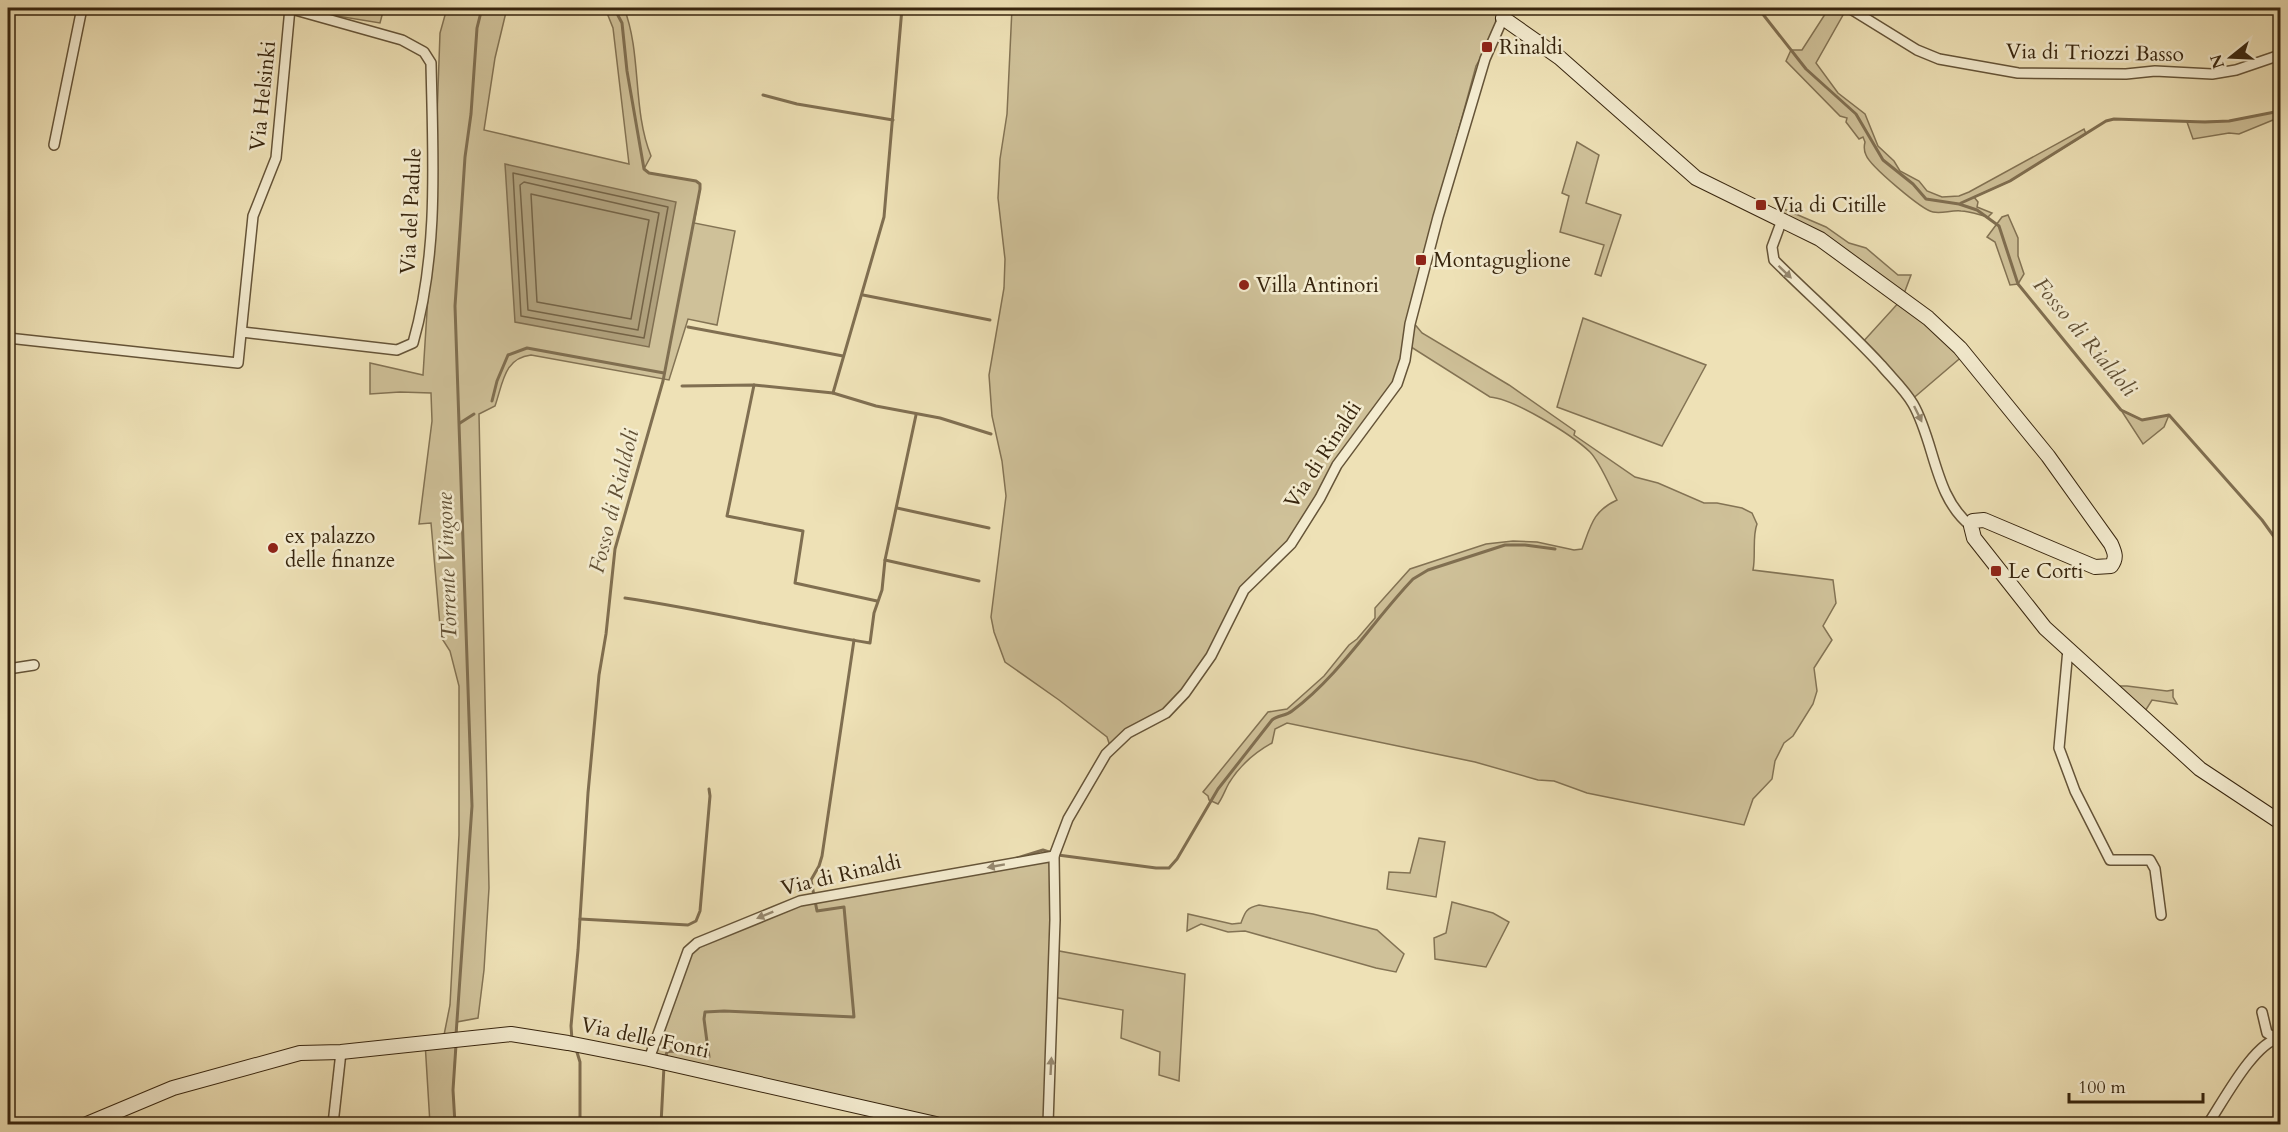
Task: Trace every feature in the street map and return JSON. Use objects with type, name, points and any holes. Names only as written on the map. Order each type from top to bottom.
[{"type":"street","points":[[54,145],[82,8]]},
{"type":"street","name":"Via Helsinki","points":[[8,338],[238,363],[253,216],[276,158],[289,8]]},
{"type":"street","name":"Via del Padule","points":[[242,332],[398,350],[413,343],[422,311],[434,201],[431,63],[424,52],[402,40],[289,8]]},
{"type":"street","name":"Via di Triozzi Basso","points":[[1849,8],[1917,50],[1939,59],[2018,73],[2212,74],[2236,70],[2280,55]]},
{"type":"street","points":[[1505,13],[1560,58],[1696,178],[1820,239],[1928,318],[1960,348],[2048,456],[2111,544],[2115,553],[2115,561],[2111,566],[2095,567],[1984,520],[1973,521],[1971,526]]},
{"type":"street","name":"Via di Rinaldi","points":[[1048,1125],[1055,930],[1054,856],[1068,819],[1106,754],[1128,733],[1166,713],[1185,693],[1211,656],[1244,590],[1291,544],[1320,498],[1337,465],[1397,384],[1405,360],[1410,324],[1438,217],[1485,59],[1505,13]]},
{"type":"street","points":[[1782,220],[1772,247],[1774,260],[1862,344],[1910,400],[1922,421],[1949,499],[1971,526],[1974,538],[2038,620],[2200,769],[2280,822]]},
{"type":"street","points":[[2068,649],[2059,748],[2075,791],[2110,860],[2150,860],[2154,869],[2162,915]]},
{"type":"street","points":[[8,669],[34,665]]},
{"type":"street","name":"Via di Rinaldi","points":[[649,1059],[688,951],[697,943],[800,901],[1054,856]]},
{"type":"street","points":[[2262,1012],[2267,1033],[2280,1036]]},
{"type":"street","name":"Via delle Fonti","points":[[87,1125],[173,1088],[300,1053],[341,1052],[511,1034],[568,1042],[649,1059],[936,1125]]},
{"type":"street","points":[[2208,1125],[2254,1055],[2265,1044],[2280,1036]]},
{"type":"street","points":[[333,1125],[341,1052]]},
{"type":"shaded area","points":[[288,8],[384,8],[380,23]]},
{"type":"shaded area","points":[[447,8],[507,8],[495,58],[484,130],[629,164],[613,28],[605,8],[624,8],[633,44],[641,120],[651,156],[644,169],[649,173],[696,181],[700,184],[700,189],[694,223],[735,231],[717,325],[688,319],[669,380],[531,355],[522,357],[510,366],[495,406],[479,414],[489,888],[484,970],[478,1018],[457,1022],[453,1090],[455,1124],[430,1124],[425,1042],[443,1040],[450,1005],[459,835],[459,686],[450,651],[441,637],[431,523],[419,524],[432,421],[431,393],[370,394],[370,363],[423,375],[434,201],[440,33]]},
{"type":"shaded area","points":[[1012,8],[1506,8],[1503,18],[1476,66],[1408,316],[1422,333],[1509,385],[1575,431],[1574,435],[1635,477],[1658,483],[1704,503],[1742,508],[1752,513],[1757,524],[1753,570],[1833,580],[1836,603],[1823,626],[1832,640],[1814,668],[1817,691],[1813,704],[1793,736],[1784,743],[1775,761],[1772,779],[1753,799],[1744,825],[1587,793],[1554,781],[1538,780],[1475,762],[1287,723],[1275,729],[1272,743],[1253,755],[1243,765],[1229,783],[1218,804],[1209,800],[1203,792],[1268,712],[1287,709],[1324,676],[1375,618],[1375,608],[1410,569],[1486,544],[1513,541],[1537,542],[1574,550],[1582,549],[1598,514],[1617,500],[1597,462],[1581,445],[1556,427],[1527,411],[1490,397],[1408,345],[1397,384],[1337,465],[1291,544],[1255,577],[1211,656],[1166,713],[1111,749],[1107,737],[1005,662],[991,617],[1006,496],[1002,461],[992,416],[989,375],[1004,288],[1005,259],[998,198],[1000,159],[1007,114]]},
{"type":"shaded area","points":[[1829,8],[1847,8],[1816,63],[1838,93],[1865,114],[1878,146],[1894,161],[1900,171],[1919,181],[1927,191],[1942,197],[1959,196],[2084,129],[2086,134],[2010,181],[1974,197],[1978,202],[1977,207],[1992,213],[1988,217],[1964,211],[1933,212],[1908,196],[1870,161],[1866,155],[1863,137],[1859,139],[1846,122],[1847,118],[1840,116],[1786,61],[1791,50],[1802,50]]},
{"type":"shaded area","points":[[2280,111],[2280,119],[2239,134],[2229,133],[2193,139],[2187,122],[2229,121]]},
{"type":"shaded area","points":[[1577,142],[1599,155],[1586,203],[1621,215],[1601,276],[1595,274],[1604,245],[1560,232],[1569,196],[1562,193]]},
{"type":"shaded area","points":[[1784,209],[1826,227],[1849,243],[1866,248],[1898,275],[1911,275],[1902,299],[1782,220],[1780,210]]},
{"type":"shaded area","points":[[2008,215],[2018,238],[2018,256],[2024,274],[2018,284],[2010,285],[1995,242],[1987,237],[2002,217]]},
{"type":"shaded area","points":[[1902,299],[1965,354],[1910,401],[1861,344]]},
{"type":"shaded area","points":[[1583,318],[1706,365],[1662,446],[1557,407]]},
{"type":"shaded area","points":[[2121,410],[2142,420],[2169,415],[2164,427],[2143,444]]},
{"type":"shaded area","points":[[2109,686],[2173,690],[2173,697],[2177,704],[2152,700],[2142,716]]},
{"type":"shaded area","points":[[1419,838],[1445,842],[1436,897],[1387,889],[1389,872],[1410,873]]},
{"type":"shaded area","points":[[1054,856],[1054,950],[1185,974],[1179,1081],[1159,1075],[1160,1052],[1121,1038],[1123,1010],[1053,997],[1048,1124],[936,1124],[649,1059],[688,951],[800,901]]},
{"type":"shaded area","points":[[1452,902],[1493,913],[1509,922],[1486,967],[1435,959],[1434,938],[1446,933]]},
{"type":"shaded area","points":[[1259,905],[1313,914],[1377,930],[1404,954],[1396,972],[1245,931],[1228,932],[1201,924],[1187,931],[1188,914],[1232,924],[1241,923],[1247,911]]},
{"type":"water","points":[[505,164],[676,202],[649,347],[515,322]]},
{"type":"waterway","name":"Torrente Vingone","points":[[456,1035],[472,806],[455,306],[465,157],[471,114],[477,28],[482,8]]},
{"type":"waterway","name":"Fosso di Rialdoli","points":[[572,1040],[571,1026],[588,793],[599,675],[615,549],[663,381],[700,189],[700,184],[696,181],[649,173],[644,169],[627,71],[622,23],[614,8]]},
{"type":"waterway","points":[[833,393],[884,217],[902,8]]},
{"type":"waterway","name":"Fosso di Rialdoli","points":[[1758,8],[1806,69],[1856,114],[1883,160],[1913,184],[1926,199],[1959,204],[1977,210],[1999,226],[2018,284],[2121,410],[2142,420],[2169,415],[2262,520],[2280,545]]},
{"type":"waterway","points":[[763,95],[797,104],[893,120]]},
{"type":"waterway","points":[[1961,203],[2010,181],[2106,121],[2114,119],[2229,121],[2280,111]]},
{"type":"waterway","points":[[863,295],[990,320]]},
{"type":"waterway","points":[[688,327],[843,356]]},
{"type":"waterway","points":[[492,401],[497,381],[508,355],[527,348],[664,373]]},
{"type":"waterway","points":[[754,385],[727,516],[803,531],[795,583],[877,601]]},
{"type":"waterway","points":[[682,386],[754,385],[833,393],[876,406],[940,418],[991,434]]},
{"type":"waterway","points":[[460,423],[474,414]]},
{"type":"waterway","points":[[625,598],[870,643],[874,613],[882,590],[885,560],[916,415]]},
{"type":"waterway","points":[[897,508],[989,528]]},
{"type":"waterway","points":[[1014,859],[1043,850],[1058,855],[1169,868],[1177,859],[1218,789],[1272,720],[1292,711],[1309,697],[1341,665],[1413,579],[1428,570],[1505,545],[1555,549]]},
{"type":"waterway","points":[[885,560],[979,581]]},
{"type":"waterway","points":[[665,1059],[667,1052],[671,1051],[709,1057],[705,1012],[854,1017],[844,907],[817,911],[811,880],[822,856],[854,640]]},
{"type":"waterway","points":[[580,919],[688,925],[696,921],[700,911],[709,789]]},
{"type":"waterway","name":"Torrente Vingone","points":[[455,1124],[453,1090],[456,1045]]},
{"type":"waterway","name":"Fosso di Rialdoli","points":[[576,1049],[580,1062],[580,1124]]},
{"type":"waterway","points":[[661,1124],[664,1066]]},
{"type":"waterway","points":[[939,1120],[958,1124]]},
{"type":"place","name":"Rinaldi","points":[[1487,47]]},
{"type":"place","name":"Via di Citille","points":[[1761,205]]},
{"type":"place","name":"Montaguglione","points":[[1421,260]]},
{"type":"place","name":"Villa Antinori","points":[[1244,285]]},
{"type":"place","name":"ex palazzo delle finanze","points":[[273,548]]},
{"type":"place","name":"Le Corti","points":[[1996,571]]}]
